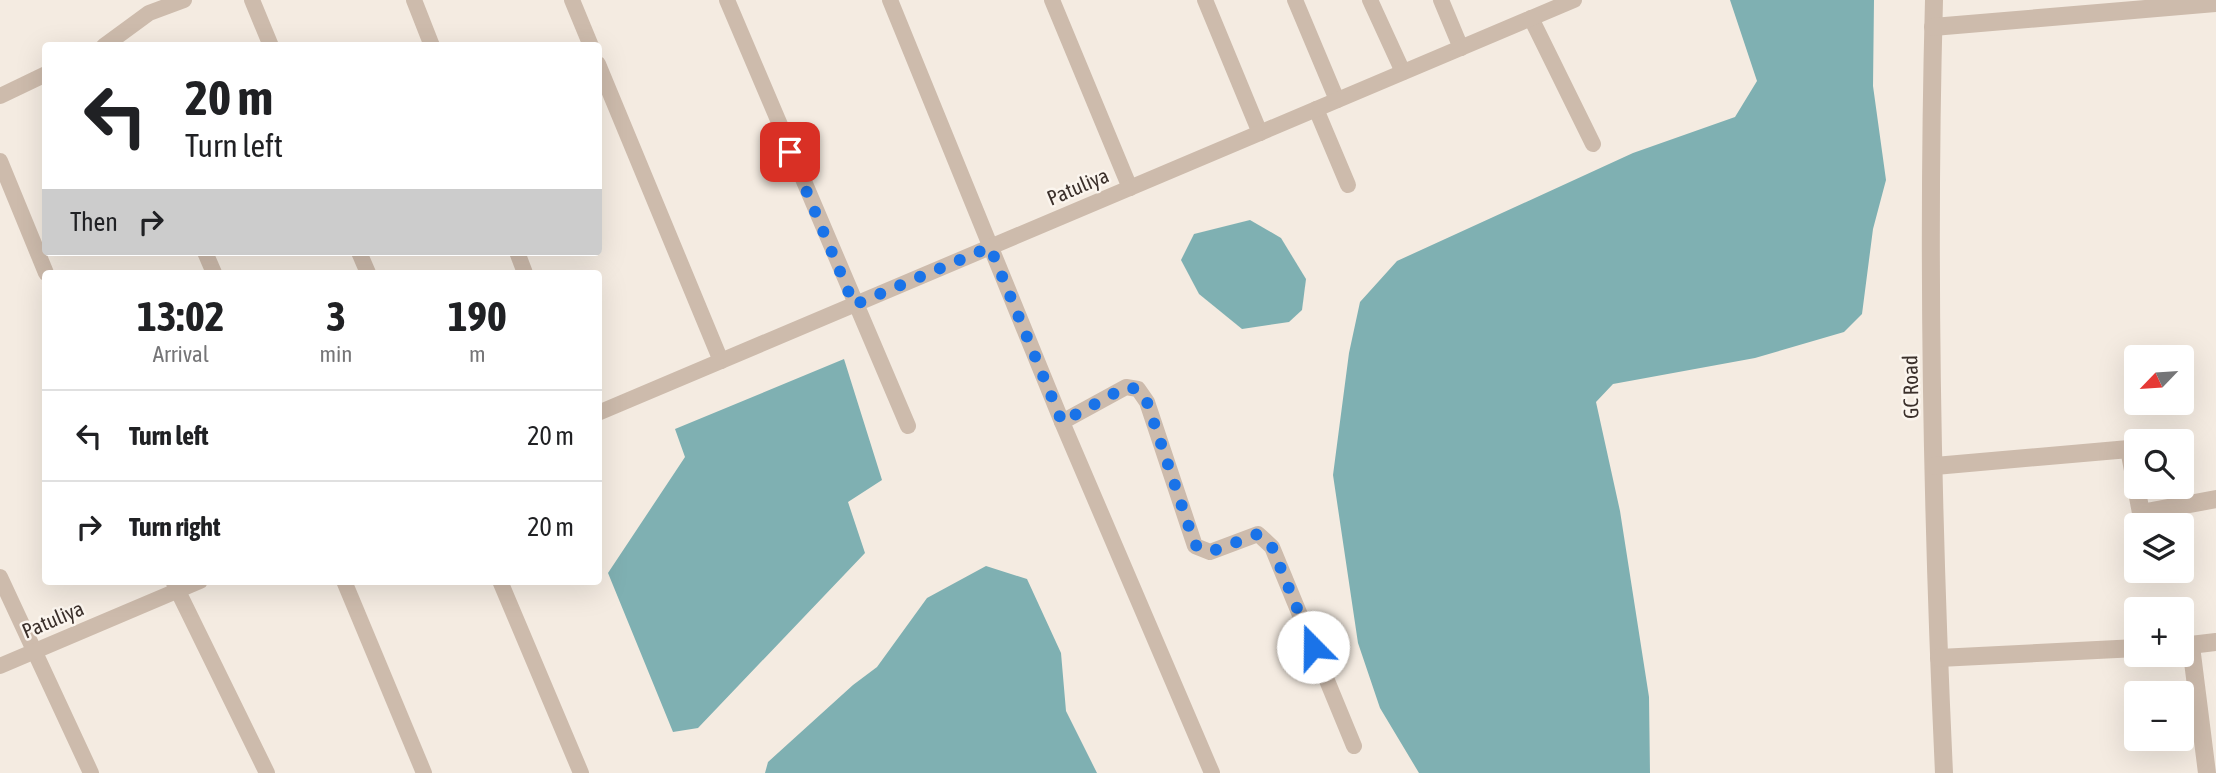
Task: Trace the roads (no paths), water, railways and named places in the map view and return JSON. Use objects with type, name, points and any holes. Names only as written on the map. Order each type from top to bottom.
[{"type":"street","name":"GC Road","points":[[1934,0],[1930,141],[1939,658],[1944,773]]},
{"type":"street","points":[[1933,27],[2216,3]]},
{"type":"street","points":[[1935,466],[2129,449],[2141,513],[2216,499]]},
{"type":"street","points":[[2194,645],[2216,642]]},
{"type":"street","points":[[1939,658],[2124,650]]},
{"type":"street","points":[[2190,667],[2207,773]]},
{"type":"lane","points":[[115,42],[149,13],[184,0]]},
{"type":"lane","points":[[252,0],[269,42]]},
{"type":"lane","points":[[414,0],[430,42]]},
{"type":"lane","points":[[572,0],[589,42]]},
{"type":"lane","points":[[727,0],[854,305],[908,426]]},
{"type":"lane","points":[[890,0],[1062,422],[1212,773]]},
{"type":"lane","points":[[1052,0],[1130,188]]},
{"type":"lane","points":[[1205,0],[1260,133]]},
{"type":"lane","points":[[1295,0],[1337,100]]},
{"type":"lane","points":[[1370,0],[1403,72]]},
{"type":"lane","points":[[1441,0],[1461,48]]},
{"type":"lane","name":"Patuliya","points":[[602,410],[1461,48],[1537,10],[1574,0]]},
{"type":"lane","points":[[1537,10],[1593,144]]},
{"type":"lane","points":[[602,74],[721,361]]},
{"type":"lane","points":[[0,96],[42,76]]},
{"type":"lane","points":[[1316,109],[1348,185]]},
{"type":"lane","points":[[0,160],[45,270]]},
{"type":"lane","points":[[1062,422],[1126,387],[1138,389],[1147,402],[1195,545],[1210,552],[1258,534],[1272,547],[1354,746]]},
{"type":"lane","points":[[0,577],[91,773]]},
{"type":"lane","points":[[346,585],[424,773]]},
{"type":"lane","points":[[502,585],[581,773]]},
{"type":"lane","points":[[175,586],[267,773]]},
{"type":"lane","name":"Patuliya","points":[[0,666],[175,586]]},
{"type":"water","points":[[1730,0],[1874,0],[1873,86],[1886,180],[1873,229],[1862,314],[1844,332],[1755,358],[1613,384],[1596,402],[1620,511],[1649,697],[1650,773],[1419,773],[1380,708],[1358,643],[1333,475],[1349,353],[1360,302],[1397,261],[1633,153],[1735,117],[1757,81]]},
{"type":"water","points":[[1250,220],[1281,238],[1306,279],[1302,310],[1289,322],[1242,329],[1199,294],[1181,260],[1194,234]]},
{"type":"water","points":[[844,359],[882,480],[848,502],[865,553],[698,728],[673,732],[608,573],[685,457],[675,429]]},
{"type":"water","points":[[986,566],[1027,579],[1061,653],[1066,711],[1097,773],[765,773],[768,762],[853,685],[877,667],[927,598]]}]
